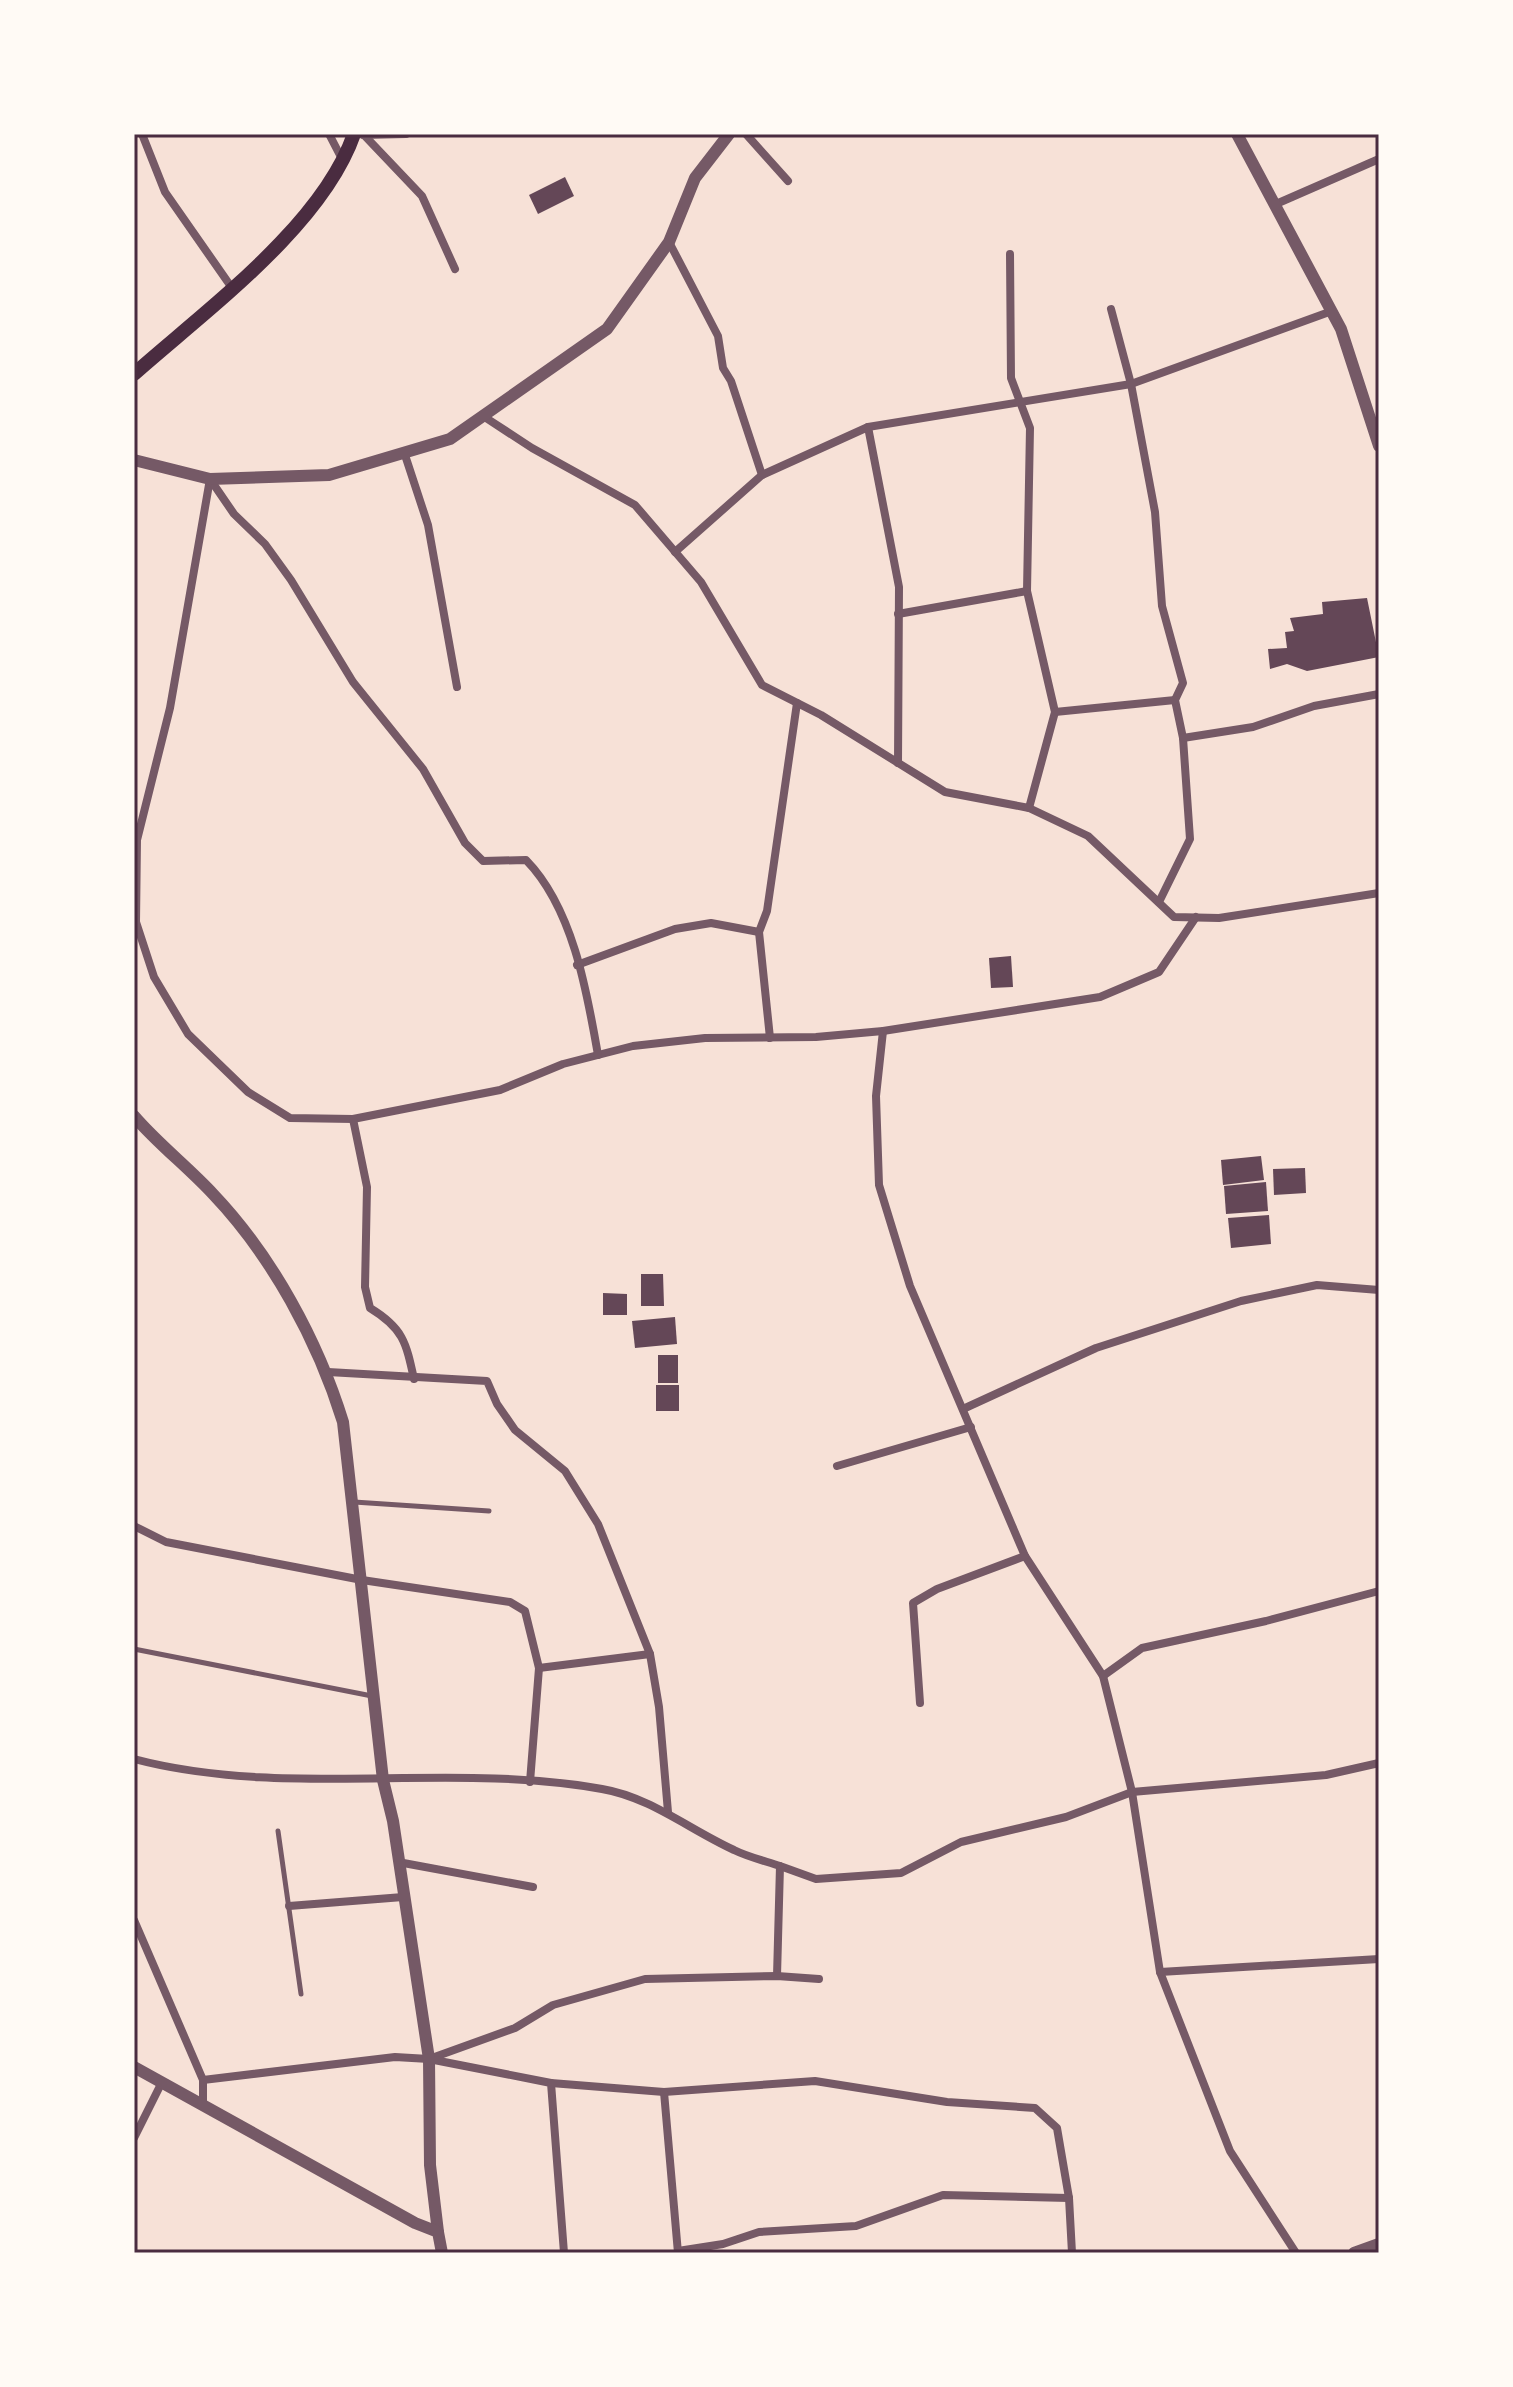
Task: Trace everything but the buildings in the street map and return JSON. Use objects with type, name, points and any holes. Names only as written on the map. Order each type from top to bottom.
[{"type":"main road","points":[[134,374],[276,248],[344,163],[356,134]]},
{"type":"street","points":[[142,134],[165,192],[232,288]]},
{"type":"street","points":[[329,134],[344,163]]},
{"type":"street","points":[[356,134],[406,134]]},
{"type":"street","points":[[134,460],[210,479],[329,475],[450,439],[607,329],[669,242],[695,178],[729,134]]},
{"type":"street","points":[[746,134],[788,181]]},
{"type":"street","points":[[1237,134],[1341,329],[1379,446]]},
{"type":"street","points":[[364,135],[422,196],[455,269]]},
{"type":"street","points":[[1276,204],[1379,159]]},
{"type":"street","points":[[669,242],[718,336],[723,368],[731,381],[762,475]]},
{"type":"street","points":[[1010,254],[1011,378],[1030,428],[1027,591],[1055,712],[1029,808]]},
{"type":"street","points":[[1111,309],[1131,384],[1155,512],[1162,606],[1183,683],[1175,700],[1183,738],[1190,839],[1159,902]]},
{"type":"street","points":[[675,552],[762,475],[868,427],[1131,384],[1332,311]]},
{"type":"street","points":[[483,416],[532,448],[635,505],[701,582],[762,685],[945,792],[1029,808],[1088,836],[1174,917],[1219,918],[1379,893]]},
{"type":"street","points":[[868,427],[899,587],[898,763]]},
{"type":"street","points":[[404,452],[428,525],[457,687]]},
{"type":"street","points":[[210,479],[234,514],[265,544],[353,682],[423,769],[465,843],[483,861],[526,860],[542,876],[564,924],[577,965],[598,1055]]},
{"type":"street","points":[[210,479],[170,708],[137,840],[136,922],[154,977],[188,1034],[248,1092],[290,1118],[353,1119],[500,1090],[563,1064],[633,1046],[705,1038],[770,1038],[883,1031],[1100,997],[1159,972],[1196,917]]},
{"type":"street","points":[[898,614],[1027,591]]},
{"type":"street","points":[[1183,738],[1253,727],[1314,706],[1379,694]]},
{"type":"street","points":[[1055,712],[1175,700]]},
{"type":"street","points":[[770,1038],[759,932],[767,911],[797,703]]},
{"type":"street","points":[[577,965],[687,927],[711,923],[759,932]]},
{"type":"street","points":[[883,1031],[876,1096],[879,1185],[910,1286],[1025,1556],[1103,1676],[1132,1792],[1160,1972],[1230,2151],[1296,2253]]},
{"type":"street","points":[[134,1116],[215,1195],[263,1255],[328,1372],[343,1422],[383,1780],[429,2059],[430,2165],[442,2253]]},
{"type":"street","points":[[353,1119],[367,1187],[365,1287],[370,1308],[395,1323],[409,1355],[414,1379]]},
{"type":"street","points":[[963,1409],[1096,1348],[1241,1301],[1317,1285],[1379,1290]]},
{"type":"street","points":[[328,1372],[487,1381],[497,1404],[515,1430],[565,1471],[598,1524],[650,1654],[659,1707],[668,1812]]},
{"type":"street","points":[[837,1466],[971,1427]]},
{"type":"street","points":[[134,1526],[166,1542],[362,1580],[510,1602],[525,1611],[539,1668],[530,1782]]},
{"type":"street","points":[[920,1703],[913,1603],[937,1589],[1025,1556]]},
{"type":"street","points":[[1103,1676],[1142,1648],[1266,1621],[1379,1591]]},
{"type":"street","points":[[539,1668],[650,1654]]},
{"type":"street","points":[[134,1759],[164,1767],[247,1775],[383,1780],[438,1776],[604,1789],[668,1812],[737,1852],[816,1879],[901,1873],[961,1842],[1066,1817],[1132,1792],[1326,1775],[1379,1763]]},
{"type":"street","points":[[398,1862],[533,1887]]},
{"type":"street","points":[[777,1976],[780,1866]]},
{"type":"street","points":[[289,1906],[403,1897]]},
{"type":"street","points":[[134,1920],[203,2080],[203,2105]]},
{"type":"street","points":[[1160,1972],[1379,1959]]},
{"type":"street","points":[[429,2059],[515,2028],[553,2005],[645,1979],[777,1976],[819,1979]]},
{"type":"street","points":[[203,2080],[395,2057],[429,2059],[551,2083],[664,2092],[815,2081],[947,2102],[1035,2108],[1057,2128],[1069,2198],[1072,2253]]},
{"type":"street","points":[[134,2067],[415,2223],[438,2232]]},
{"type":"street","points":[[134,2138],[162,2082]]},
{"type":"street","points":[[551,2083],[564,2253]]},
{"type":"street","points":[[664,2092],[678,2252],[723,2244],[759,2232],[856,2226],[943,2195],[1069,2198]]},
{"type":"street","points":[[1354,2253],[1379,2244]]},
{"type":"lane","points":[[353,1502],[489,1511]]},
{"type":"lane","points":[[134,1649],[374,1696]]},
{"type":"lane","points":[[278,1831],[301,1994]]}]
